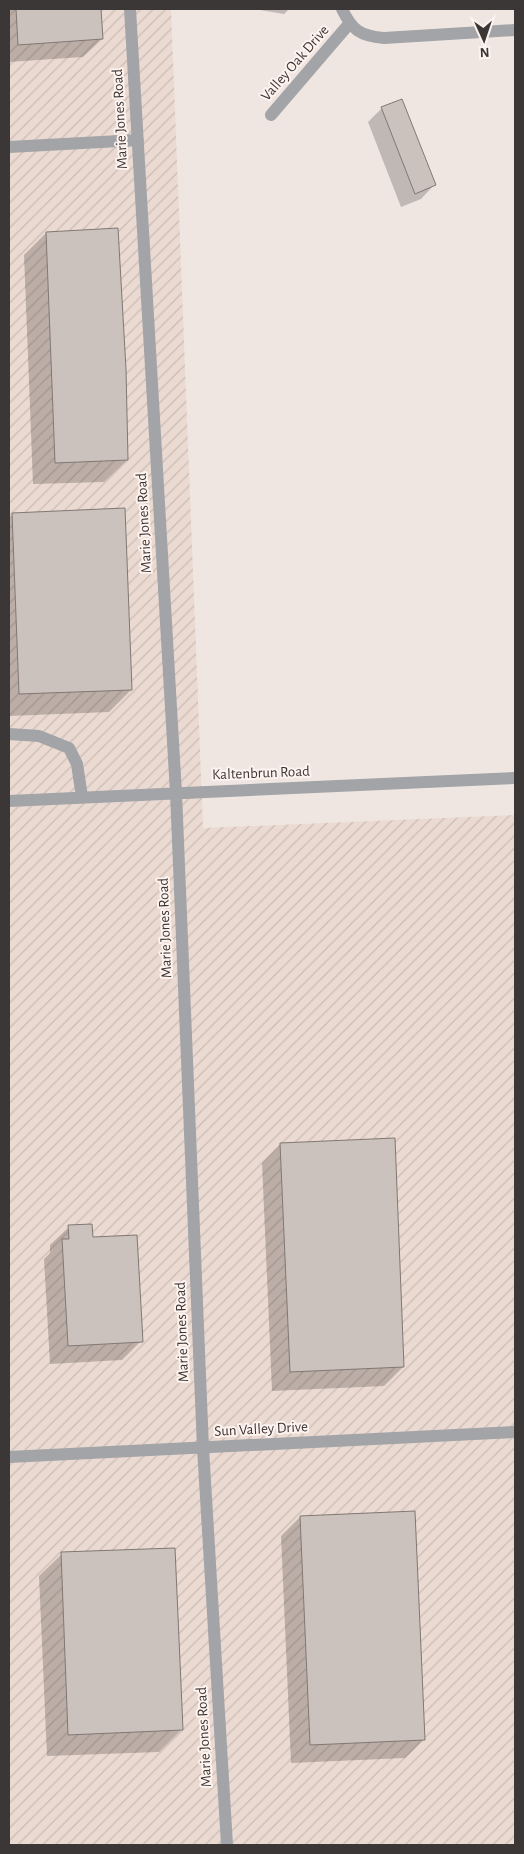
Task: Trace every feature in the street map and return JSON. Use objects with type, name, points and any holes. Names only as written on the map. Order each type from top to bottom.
[{"type":"street","name":"Marie Jones Road","points":[[130,9],[176,793],[203,1448],[227,1845]]},
{"type":"street","points":[[342,9],[349,24]]},
{"type":"street","name":"Valley Oak Drive","points":[[271,116],[349,24],[366,36],[384,38],[515,30]]},
{"type":"street","points":[[9,147],[138,140]]},
{"type":"street","points":[[9,734],[39,736],[69,748],[77,764],[82,798]]},
{"type":"street","name":"Kaltenbrun Road","points":[[9,801],[515,778]]},
{"type":"street","name":"Sun Valley Drive","points":[[9,1457],[515,1432]]},
{"type":"shaded area","points":[[9,9],[171,9],[203,828],[515,815],[515,1845],[9,1845]]},
{"type":"building","points":[[16,9],[101,9],[103,39],[18,45]]},
{"type":"building","points":[[402,99],[436,185],[415,194],[381,107]]},
{"type":"building","points":[[118,228],[126,369],[128,460],[55,463],[46,232]]},
{"type":"building","points":[[125,508],[132,690],[19,694],[12,513]]},
{"type":"building","points":[[395,1138],[404,1367],[290,1372],[280,1143]]},
{"type":"building","points":[[92,1224],[93,1237],[137,1235],[143,1342],[68,1346],[62,1239],[69,1239],[68,1225]]},
{"type":"building","points":[[415,1511],[425,1740],[310,1745],[300,1516]]},
{"type":"building","points":[[175,1548],[183,1730],[68,1735],[61,1552]]}]
